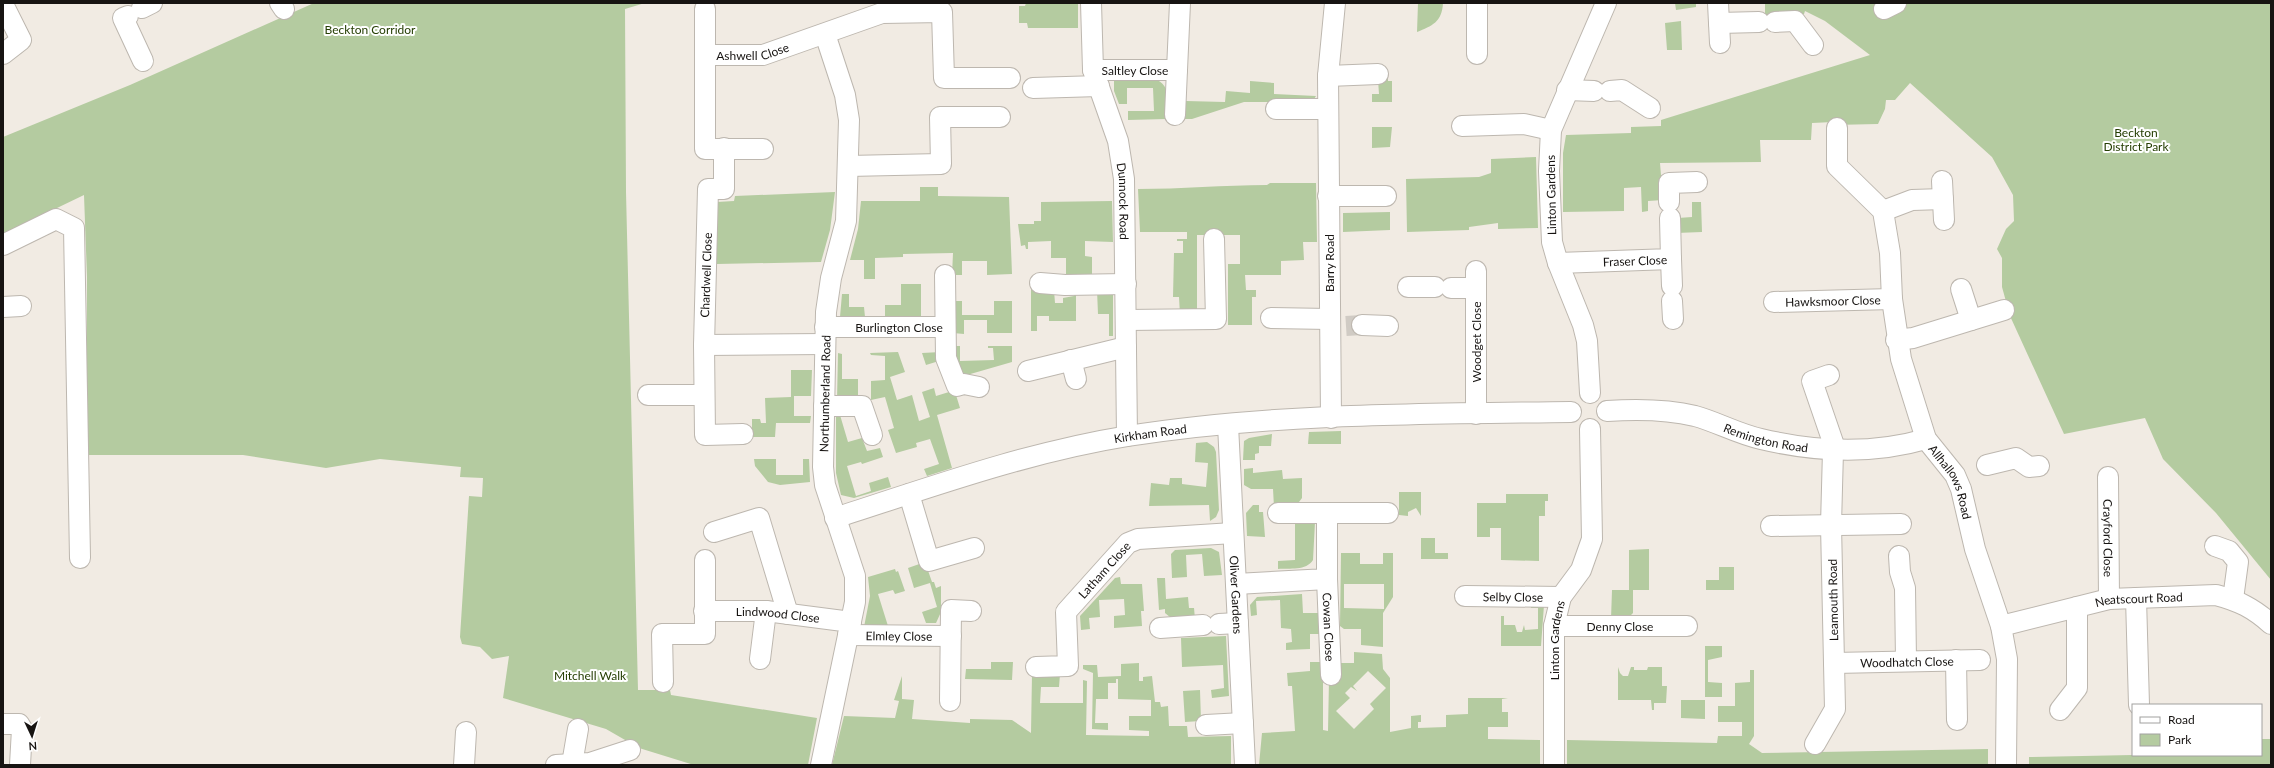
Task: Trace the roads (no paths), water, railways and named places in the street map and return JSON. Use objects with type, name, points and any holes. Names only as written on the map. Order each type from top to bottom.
[{"type":"street","name":"Dunnock Road","points":[[1091,3],[1096,78],[1118,142],[1124,179],[1128,436]]},
{"type":"street","name":"Saltley Close","points":[[1176,115],[1180,3]]},
{"type":"street","name":"Barry Road","points":[[1331,418],[1341,324],[1328,196],[1328,76],[1335,3]]},
{"type":"street","points":[[1477,3],[1477,54]]},
{"type":"street","name":"Linton Gardens","points":[[1590,393],[1587,342],[1583,325],[1558,263],[1552,242],[1549,171],[1551,130],[1567,90],[1606,3]]},
{"type":"street","points":[[1718,3],[1720,43]]},
{"type":"street","points":[[3,4],[21,40],[3,54]]},
{"type":"street","points":[[141,9],[123,18],[143,61]]},
{"type":"street","points":[[704,9],[705,55]]},
{"type":"street","name":"Ashwell Close","points":[[724,148],[705,148],[705,55],[763,55],[882,13],[942,12],[944,78],[1010,78]]},
{"type":"street","points":[[1719,23],[1795,21],[1813,45]]},
{"type":"street","name":"Northumberland Road","points":[[823,758],[855,602],[854,576],[824,479],[826,312],[831,278],[846,221],[849,120],[845,96],[825,34]]},
{"type":"street","name":"Saltley Close","points":[[1096,78],[1177,70]]},
{"type":"street","points":[[1328,76],[1378,74]]},
{"type":"street","points":[[1033,88],[1096,78]]},
{"type":"street","points":[[1567,90],[1622,90],[1650,108]]},
{"type":"street","points":[[1276,109],[1328,109]]},
{"type":"street","points":[[848,166],[941,164],[940,118],[1000,117]]},
{"type":"street","points":[[1462,126],[1524,124],[1551,130]]},
{"type":"street","points":[[1837,128],[1837,166],[1883,211],[1942,190],[1944,220]]},
{"type":"street","points":[[724,148],[763,149]]},
{"type":"street","name":"Chardwell Close","points":[[724,148],[724,189],[708,189],[704,345],[705,435],[743,434]]},
{"type":"street","name":"Fraser Close","points":[[1558,263],[1671,259],[1669,183],[1697,182]]},
{"type":"street","points":[[1328,196],[1386,196]]},
{"type":"street","name":"Allhallows Road","points":[[1883,211],[1890,253],[1896,340],[1926,439],[1955,475],[1961,489],[1975,549],[2001,626],[2007,660],[2006,760]]},
{"type":"street","points":[[3,245],[56,219],[74,228],[80,558]]},
{"type":"street","points":[[1126,320],[1216,319],[1214,239]]},
{"type":"street","points":[[1671,259],[1672,302]]},
{"type":"street","name":"Burlington Close","points":[[825,335],[945,327],[945,275]]},
{"type":"street","name":"Woodget Close","points":[[1408,287],[1443,287],[1476,279],[1476,414]]},
{"type":"street","points":[[1040,283],[1065,285],[1126,284]]},
{"type":"street","points":[[1961,289],[1971,320]]},
{"type":"street","name":"Hawksmoor Close","points":[[1774,302],[1892,299]]},
{"type":"street","points":[[1896,340],[1913,338],[2004,310]]},
{"type":"street","points":[[1271,318],[1341,324],[1388,326]]},
{"type":"street","points":[[945,327],[946,358],[957,386],[964,384],[979,387]]},
{"type":"street","points":[[704,345],[825,335]]},
{"type":"street","points":[[1028,371],[1126,347]]},
{"type":"street","points":[[1072,360],[1076,379]]},
{"type":"street","points":[[1829,375],[1812,380],[1834,451]]},
{"type":"street","points":[[1590,393],[1601,397],[1607,411],[1604,422],[1598,427],[1590,429],[1577,425],[1571,412],[1575,400],[1582,395],[1590,393]]},
{"type":"street","points":[[648,395],[704,395]]},
{"type":"street","points":[[824,406],[862,406],[872,435]]},
{"type":"street","name":"Remington Road","points":[[1607,411],[1657,410],[1695,416],[1761,439],[1834,451],[1884,449],[1926,439]]},
{"type":"street","points":[[1476,414],[1571,412]]},
{"type":"street","name":"Kirkham Road","points":[[835,518],[1019,460],[1128,436],[1228,425],[1331,418],[1476,414]]},
{"type":"street","name":"Oliver Gardens","points":[[1228,425],[1236,584],[1220,624],[1243,723],[1245,765]]},
{"type":"street","name":"Linton Gardens","points":[[1554,765],[1554,626],[1561,597],[1581,570],[1592,539],[1590,429]]},
{"type":"street","name":"Leamouth Road","points":[[1815,744],[1835,709],[1831,526],[1834,451]]},
{"type":"street","points":[[1955,475],[2016,458],[2029,466],[2039,466]]},
{"type":"street","name":"Crayford Close","points":[[2108,477],[2110,599]]},
{"type":"street","points":[[909,494],[929,561],[974,548]]},
{"type":"street","points":[[1278,513],[1327,521],[1388,513]]},
{"type":"street","points":[[714,532],[759,518],[788,614]]},
{"type":"street","name":"Cowan Close","points":[[1327,521],[1327,608],[1329,615],[1331,675]]},
{"type":"street","points":[[1771,526],[1901,524]]},
{"type":"street","name":"Latham Close","points":[[1036,667],[1068,666],[1066,612],[1128,544],[1138,539],[1233,533]]},
{"type":"street","points":[[2216,546],[2229,550],[2238,562],[2233,600]]},
{"type":"street","points":[[1899,556],[1900,572],[1905,588],[1906,661]]},
{"type":"street","points":[[663,682],[662,634],[705,634],[705,560]]},
{"type":"street","name":"Cowan Close","points":[[1236,584],[1327,579]]},
{"type":"street","name":"Neatscourt Road","points":[[2001,626],[2110,599],[2216,595],[2254,609],[2271,624]]},
{"type":"street","name":"Selby Close","points":[[1465,596],[1561,597]]},
{"type":"street","points":[[2136,598],[2139,704]]},
{"type":"street","points":[[2060,710],[2077,688],[2077,607]]},
{"type":"street","points":[[950,701],[951,610],[970,610]]},
{"type":"street","name":"Lindwood Close","points":[[704,611],[766,611],[788,614],[849,629]]},
{"type":"street","points":[[760,659],[766,611]]},
{"type":"street","points":[[1160,628],[1220,624]]},
{"type":"street","name":"Denny Close","points":[[1554,626],[1687,626]]},
{"type":"street","name":"Elmley Close","points":[[849,629],[951,636]]},
{"type":"street","points":[[1956,660],[1957,720]]},
{"type":"street","name":"Woodhatch Close","points":[[1834,663],[1980,660]]},
{"type":"street","points":[[1206,725],[1243,723]]},
{"type":"street","points":[[3,724],[19,724],[22,728],[20,765]]},
{"type":"street","points":[[578,729],[564,764],[590,763],[630,750]]},
{"type":"street","points":[[464,765],[466,732]]},
{"type":"tunnel","points":[[1346,326],[1362,325]]},
{"type":"park label","name":"Beckton Corridor","points":[[370,29]]},
{"type":"park label","name":"Beckton District Park","points":[[2136,139]]},
{"type":"park label","name":"Mitchell Walk","points":[[590,675]]}]
